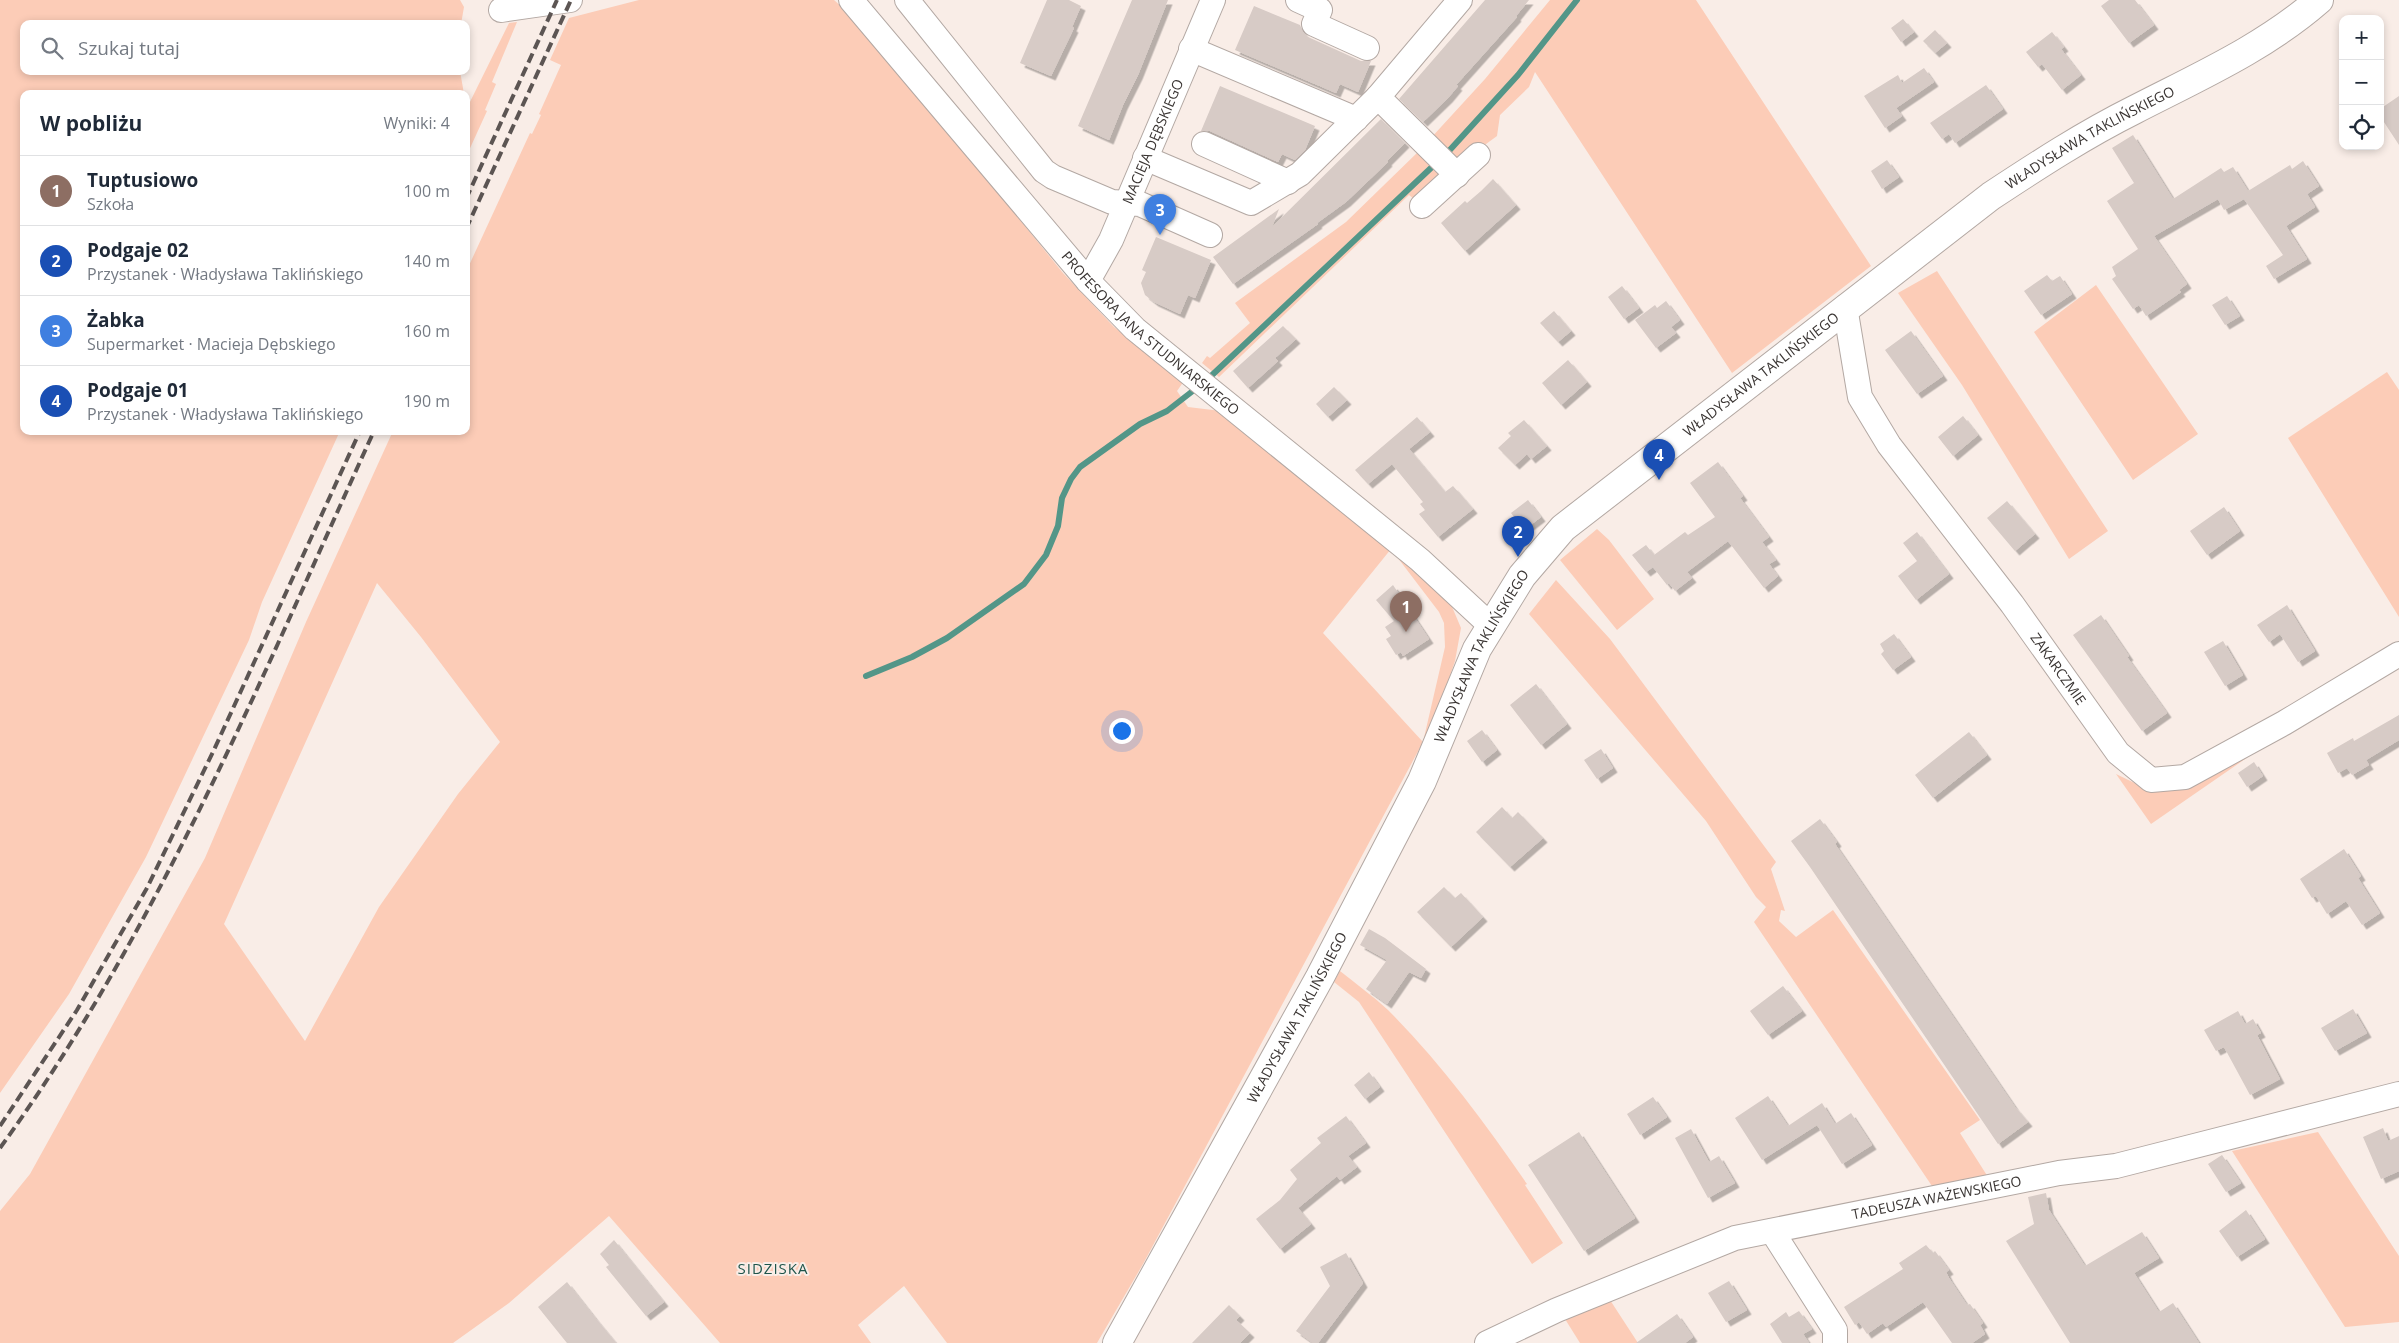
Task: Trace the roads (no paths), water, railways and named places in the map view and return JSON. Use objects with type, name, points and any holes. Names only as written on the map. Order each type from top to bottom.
[{"type":"street","points":[[501,10],[570,0]]},
{"type":"street","name":"PROFESORA JANA STUDNIARSKIEGO","points":[[851,0],[1088,281],[1134,329],[1420,560],[1490,625]]},
{"type":"street","points":[[908,0],[1044,171],[1053,177],[1112,202],[1140,204],[1210,235]]},
{"type":"street","name":"MACIEJA DĘBSKIEGO","points":[[1088,281],[1111,240],[1125,203],[1213,0]]},
{"type":"street","points":[[1298,0],[1320,10],[1314,24],[1367,48]]},
{"type":"street","points":[[1145,158],[1251,203],[1300,174],[1378,97],[1460,0]]},
{"type":"street","name":"WŁADYSŁAWA TAKLIŃSKIEGO","points":[[1117,1343],[1320,977],[1422,782],[1464,675],[1490,625],[1522,576],[1563,528],[1776,364],[1845,307],[1991,196],[2044,161],[2133,110],[2253,48],[2299,18],[2319,0]]},
{"type":"street","points":[[1191,49],[1356,119]]},
{"type":"street","points":[[1378,97],[1457,175]]},
{"type":"street","points":[[1204,144],[1288,182]]},
{"type":"street","points":[[1422,206],[1478,155]]},
{"type":"street","name":"ZAKARCZMIE","points":[[1845,307],[1860,397],[1889,445],[2012,604],[2118,754],[2151,780],[2185,777],[2284,723],[2399,654]]},
{"type":"street","name":"TADEUSZA WAŻEWSKIEGO","points":[[1487,1343],[1557,1310],[1734,1238],[1772,1232],[2059,1173],[2116,1166],[2399,1094]]},
{"type":"street","points":[[1772,1232],[1835,1330],[1835,1343]]},
{"type":"waterway","points":[[1448,152],[1518,75],[1577,0]]},
{"type":"waterway","points":[[1210,377],[1432,167]]},
{"type":"waterway","points":[[866,676],[912,657],[947,638],[1024,584],[1046,555],[1058,526],[1062,498],[1071,479],[1080,467],[1140,424],[1167,411],[1194,390]]},
{"type":"railway","points":[[470,190],[557,0]]},
{"type":"railway","points":[[470,220],[571,0]]},
{"type":"railway","points":[[0,1126],[77,1010],[147,888],[213,752],[358,435]]},
{"type":"railway","points":[[0,1148],[57,1064],[110,978],[159,889],[205,799],[248,708],[372,435]]},
{"type":"place","name":"Żabka","points":[[1160,235]]},
{"type":"place","name":"Podgaje 01","points":[[1659,480]]},
{"type":"place","name":"Podgaje 02","points":[[1518,557]]},
{"type":"place","name":"Tuptusiowo","points":[[1406,632]]},
{"type":"district","name":"SIDZISKA","points":[[773,1269]]}]
